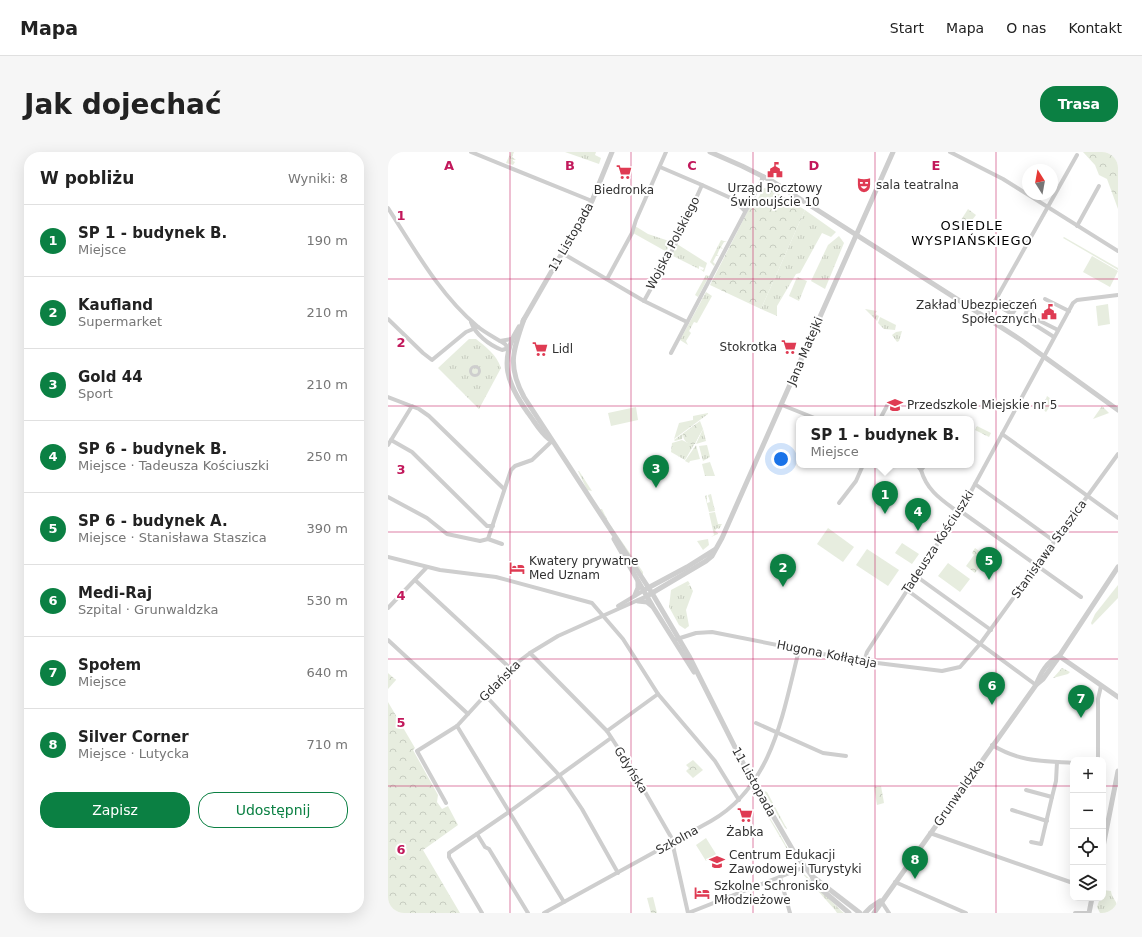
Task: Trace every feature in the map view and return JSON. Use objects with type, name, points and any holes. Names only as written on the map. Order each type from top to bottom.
[{"type":"street","points":[[471,152],[592,201]]},
{"type":"street","name":"11 Listopada","points":[[612,152],[592,201],[511,339],[512,366],[516,381],[524,397],[552,441],[659,603],[753,781],[794,852],[812,876],[815,884],[835,899],[849,913]]},
{"type":"street","points":[[607,279],[632,233],[636,220],[666,152]]},
{"type":"street","points":[[710,152],[717,153],[763,176],[986,317],[1107,402],[1118,408]]},
{"type":"street","name":"Jana Matejki","points":[[652,593],[712,556],[726,530],[855,235],[893,152]]},
{"type":"street","points":[[950,152],[1003,179],[1118,251]]},
{"type":"street","points":[[986,317],[1077,155]]},
{"type":"street","name":"Wojska Polskiego","points":[[660,167],[733,199],[745,212]]},
{"type":"street","points":[[671,353],[763,176]]},
{"type":"street","name":"Wojska Polskiego","points":[[644,301],[676,243],[702,185]]},
{"type":"street","points":[[1077,226],[1099,186]]},
{"type":"street","points":[[388,208],[442,288],[470,319],[476,328],[503,352],[506,359]]},
{"type":"street","points":[[562,253],[644,301],[687,322]]},
{"type":"street","points":[[1045,299],[1069,310],[1073,303],[1077,300],[1118,295]]},
{"type":"street","points":[[994,302],[1005,310]]},
{"type":"street","points":[[1054,337],[1024,318],[1029,309],[1032,317],[1058,330]]},
{"type":"street","name":"Tadeusza Kościuszki","points":[[864,662],[867,652],[975,484],[1069,310]]},
{"type":"street","name":"11 Listopada","points":[[524,318],[506,359],[508,376],[515,393],[543,434],[552,441]]},
{"type":"street","points":[[388,319],[432,360],[466,332],[476,328]]},
{"type":"street","points":[[476,328],[500,341],[511,349]]},
{"type":"street","points":[[500,341],[511,339]]},
{"type":"street","points":[[499,349],[511,349]]},
{"type":"street","points":[[468,364],[472,368]]},
{"type":"street","points":[[388,397],[419,409],[429,416],[504,489]]},
{"type":"street","points":[[782,404],[810,416]]},
{"type":"street","points":[[882,416],[888,404],[894,407]]},
{"type":"street","points":[[388,445],[412,406]]},
{"type":"street","points":[[1002,434],[1118,518]]},
{"type":"street","points":[[391,440],[412,452],[487,526],[493,526]]},
{"type":"street","points":[[488,539],[511,470],[515,466],[532,460],[552,441]]},
{"type":"street","name":"Stanisława Staszica","points":[[980,644],[1118,454]]},
{"type":"street","points":[[839,503],[856,481],[861,468]]},
{"type":"street","points":[[920,468],[934,494],[1081,597]]},
{"type":"street","points":[[975,484],[1054,541]]},
{"type":"street","points":[[388,497],[427,518],[447,534],[480,541],[488,539],[502,544]]},
{"type":"street","name":"11 Listopada","points":[[611,532],[653,607],[677,639]]},
{"type":"street","name":"Jana Matejki","points":[[643,590],[687,567],[715,549]]},
{"type":"street","points":[[388,557],[427,567],[496,578],[567,595],[592,603],[623,639],[658,694],[715,761],[739,800]]},
{"type":"street","points":[[388,608],[427,567]]},
{"type":"street","name":"Grunwaldzka","points":[[874,913],[881,901],[1036,685],[1040,675],[1051,660],[1059,656],[1118,567]]},
{"type":"street","points":[[916,576],[991,630]]},
{"type":"street","points":[[643,578],[648,581],[658,582]]},
{"type":"street","points":[[415,580],[510,668]]},
{"type":"street","points":[[635,595],[638,588],[638,582]]},
{"type":"street","points":[[659,603],[658,594],[661,588]]},
{"type":"street","name":"Gdańska","points":[[612,611],[643,590]]},
{"type":"street","points":[[907,590],[1036,685]]},
{"type":"street","name":"Gdańska","points":[[446,803],[417,752],[457,726],[510,668],[530,653],[558,636],[612,611],[638,601],[652,593]]},
{"type":"street","points":[[638,601],[647,602],[653,607]]},
{"type":"street","name":"Hugona Kołłątaja","points":[[677,639],[696,633],[712,632],[864,662],[946,671],[960,667],[980,644]]},
{"type":"street","points":[[388,640],[468,714]]},
{"type":"street","name":"Szkolna","points":[[544,913],[723,815],[739,800],[770,756],[778,734],[799,650]]},
{"type":"street","points":[[974,652],[981,650],[990,651]]},
{"type":"street","name":"Gdyńska","points":[[530,653],[607,731],[634,771],[671,837],[688,913]]},
{"type":"street","points":[[1059,656],[1118,697]]},
{"type":"street","points":[[1098,757],[1098,699],[1101,686]]},
{"type":"street","points":[[607,731],[658,694]]},
{"type":"street","points":[[485,695],[558,775],[582,809],[618,873]]},
{"type":"street","points":[[756,723],[823,753],[846,756]]},
{"type":"street","points":[[457,726],[564,902]]},
{"type":"street","points":[[482,913],[449,857],[449,853],[509,812],[611,738]]},
{"type":"street","points":[[992,745],[1006,753],[1029,761],[1070,763]]},
{"type":"street","points":[[1031,842],[1041,844],[1056,781],[1057,762]]},
{"type":"street","points":[[1106,832],[1118,771]]},
{"type":"street","points":[[1026,790],[1052,797]]},
{"type":"street","points":[[1012,810],[1047,821]]},
{"type":"street","points":[[930,833],[1070,883]]},
{"type":"street","points":[[477,834],[485,847],[489,849],[528,913]]},
{"type":"street","points":[[688,913],[805,867]]},
{"type":"street","points":[[780,877],[790,913]]},
{"type":"street","points":[[896,882],[966,913]]},
{"type":"street","name":"11 Listopada","points":[[835,899],[859,912]]},
{"type":"street","points":[[881,901],[889,913]]},
{"type":"street","name":"Grunwaldzka","points":[[865,913],[881,901]]},
{"type":"street","points":[[1075,913],[1089,913],[1091,901]]},
{"type":"street","points":[[859,912],[871,907]]},
{"type":"green space","points":[[511,152],[514,152],[512,157],[516,160],[513,160],[515,162],[513,165],[506,163]]},
{"type":"green space","points":[[565,152],[596,152],[595,155],[601,158],[599,164]]},
{"type":"green space","points":[[1083,152],[1118,152],[1118,209],[1107,179],[1099,175],[1095,165]]},
{"type":"green space","points":[[764,188],[771,189],[805,210],[761,309],[710,285],[753,201],[756,202]]},
{"type":"green space","points":[[968,209],[976,215],[963,232],[956,228]]},
{"type":"green space","points":[[805,210],[836,232],[831,237],[822,233],[800,273],[796,274],[777,306],[777,316],[761,309]]},
{"type":"green space","points":[[635,226],[648,234],[669,241],[667,252],[633,233]]},
{"type":"green space","points":[[839,236],[844,243],[825,289],[811,281],[828,245]]},
{"type":"green space","points":[[1064,237],[1118,268],[1118,270],[1063,238]]},
{"type":"green space","points":[[721,240],[727,242],[724,242],[721,247],[723,249],[720,248],[717,255],[719,256],[716,256],[713,262],[715,264],[714,266],[710,262]]},
{"type":"green space","points":[[677,244],[707,263],[704,272],[700,269],[703,270],[704,268],[699,266],[699,269],[671,255]]},
{"type":"green space","points":[[1092,256],[1118,271],[1110,287],[1083,272]]},
{"type":"green space","points":[[706,275],[709,276],[698,297],[695,295]]},
{"type":"green space","points":[[797,277],[807,281],[799,301],[789,296]]},
{"type":"green space","points":[[706,292],[712,296],[697,323],[694,322],[689,331],[691,333],[686,341],[688,345],[680,340]]},
{"type":"green space","points":[[1108,304],[1110,324],[1098,326],[1096,306]]},
{"type":"green space","points":[[865,309],[877,311],[875,314],[879,316],[877,321]]},
{"type":"green space","points":[[880,317],[896,325],[895,330],[884,329],[878,323]]},
{"type":"green space","points":[[902,331],[899,341],[897,342],[892,335],[896,332]]},
{"type":"green space","points":[[469,339],[476,339],[487,348],[497,359],[501,368],[479,409],[438,368]]},
{"type":"green space","points":[[1047,396],[1054,401],[1046,412],[1042,409]]},
{"type":"green space","points":[[1102,406],[1109,413],[1093,419]]},
{"type":"green space","points":[[636,407],[638,420],[611,426],[608,413]]},
{"type":"green space","points":[[708,413],[674,439],[679,423],[693,420],[693,416]]},
{"type":"green space","points":[[700,421],[703,429],[685,460],[671,452],[672,443],[682,440],[688,443],[683,434],[682,439],[674,440]]},
{"type":"green space","points":[[696,424],[702,429],[695,444],[690,444],[685,441],[683,434]]},
{"type":"green space","points":[[977,426],[991,433],[989,437],[975,430]]},
{"type":"green space","points":[[703,429],[706,441],[696,444]]},
{"type":"green space","points":[[696,445],[700,459],[690,461],[689,463],[685,461]]},
{"type":"green space","points":[[707,445],[710,457],[703,461],[699,446]]},
{"type":"green space","points":[[710,462],[715,476],[705,476],[702,464]]},
{"type":"green space","points":[[579,471],[592,491],[587,490]]},
{"type":"green space","points":[[711,494],[715,511],[709,512],[705,496],[707,495],[707,503],[710,502],[708,495]]},
{"type":"green space","points":[[600,509],[602,509],[609,523],[643,572],[643,575],[608,523]]},
{"type":"green space","points":[[715,512],[718,524],[722,524],[719,529],[717,528],[715,531],[718,534],[711,537],[714,535],[709,513]]},
{"type":"green space","points":[[828,528],[854,547],[843,562],[817,544]]},
{"type":"green space","points":[[708,539],[709,545],[703,550],[697,541]]},
{"type":"green space","points":[[902,543],[919,554],[912,564],[895,553]]},
{"type":"green space","points":[[975,548],[982,553],[978,559],[983,563],[975,573],[966,566],[974,555],[972,553]]},
{"type":"green space","points":[[867,549],[899,570],[888,586],[856,565]]},
{"type":"green space","points":[[948,563],[970,579],[960,592],[938,576]]},
{"type":"green space","points":[[688,581],[690,584],[687,586],[690,585],[693,591],[686,610],[689,626],[685,629],[679,625],[669,607],[671,590]]},
{"type":"green space","points":[[1118,585],[1118,598],[1092,625],[1091,623],[1095,614]]},
{"type":"green space","points":[[1062,668],[1070,672],[1068,674],[1053,678]]},
{"type":"green space","points":[[388,673],[396,680],[388,689]]},
{"type":"green space","points":[[388,702],[415,748],[413,750],[438,795],[437,802],[442,809],[448,806],[458,825],[423,850],[460,913],[388,913]]},
{"type":"green space","points":[[693,760],[703,770],[693,778],[686,771],[689,768],[686,765]]},
{"type":"green space","points":[[881,786],[884,803],[877,805],[874,787]]},
{"type":"green space","points":[[764,791],[767,792],[787,829],[785,828]]},
{"type":"green space","points":[[756,796],[778,831],[792,856],[791,856]]},
{"type":"green space","points":[[706,838],[716,854],[706,861],[696,845]]},
{"type":"green space","points":[[801,872],[809,878],[844,913],[837,913]]},
{"type":"green space","points":[[1106,890],[1111,891],[1117,905],[1118,913],[1100,913],[1097,907],[1099,901],[1106,901]]},
{"type":"green space","points":[[653,897],[657,913],[651,913],[647,898]]},
{"type":"place","name":"Urząd Pocztowy Świnoujście 10","points":[[775,170]]},
{"type":"place","name":"Biedronka","points":[[624,172]]},
{"type":"place","name":"sala teatralna","points":[[864,185]]},
{"type":"place","name":"Zakład Ubezpieczeń Społecznych","points":[[1049,312]]},
{"type":"place","name":"Stokrotka","points":[[789,347]]},
{"type":"place","name":"Lidl","points":[[540,349]]},
{"type":"place","name":"Przedszkole Miejskie nr 5","points":[[895,405]]},
{"type":"place","name":"Gold 44","points":[[656,488]]},
{"type":"place","name":"SP 1 - budynek B.","points":[[885,514]]},
{"type":"place","name":"SP 6 - budynek B.","points":[[918,531]]},
{"type":"place","name":"Kwatery prywatne Med Uznam","points":[[517,568]]},
{"type":"place","name":"SP 6 - budynek A.","points":[[989,580]]},
{"type":"place","name":"Kaufland","points":[[783,587]]},
{"type":"place","name":"Medi-Raj","points":[[992,705]]},
{"type":"place","name":"Społem","points":[[1081,718]]},
{"type":"place","name":"Żabka","points":[[745,815]]},
{"type":"place","name":"Centrum Edukacji Zawodowej i Turystyki","points":[[717,862]]},
{"type":"place","name":"Silver Corner","points":[[915,879]]},
{"type":"place","name":"Szkolne Schronisko Młodzieżowe","points":[[702,893]]},
{"type":"district","name":"OSIEDLE WYSPIAŃSKIEGO","points":[[972,232]]}]
